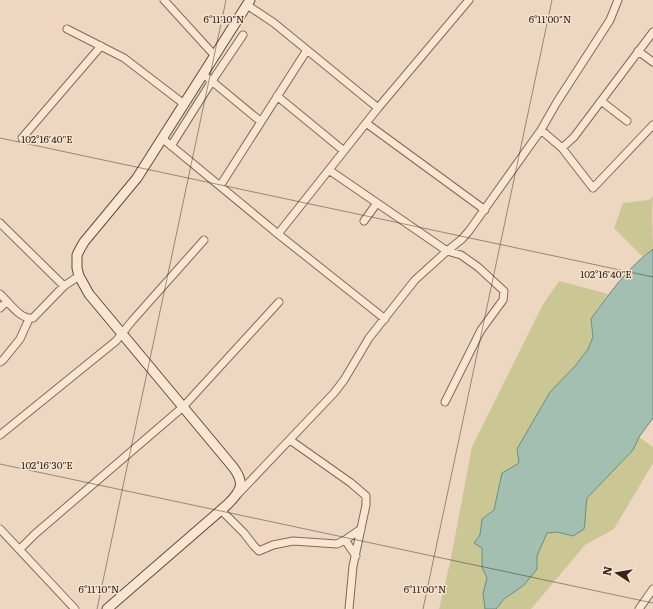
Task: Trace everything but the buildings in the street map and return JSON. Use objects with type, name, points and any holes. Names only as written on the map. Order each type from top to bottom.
[{"type":"street","points":[[164,0],[215,56]]},
{"type":"street","points":[[278,234],[378,108],[469,0]]},
{"type":"street","points":[[107,609],[221,510],[290,440],[334,393],[344,380],[369,338],[415,280],[470,231],[541,130],[557,102],[610,20],[618,0]]},
{"type":"street","points":[[238,494],[241,483],[236,472],[93,299],[79,276],[77,268],[77,255],[84,242],[137,178],[248,3],[378,108]]},
{"type":"street","points":[[67,29],[134,65],[184,104]]},
{"type":"street","points":[[562,148],[574,137],[653,32]]},
{"type":"street","points":[[171,146],[243,35]]},
{"type":"street","points":[[22,138],[101,46]]},
{"type":"street","points":[[220,186],[307,50]]},
{"type":"street","points":[[638,51],[653,62]]},
{"type":"street","points":[[203,74],[260,122]]},
{"type":"street","points":[[277,96],[344,151]]},
{"type":"street","points":[[601,101],[627,120]]},
{"type":"street","points":[[366,123],[485,210]]},
{"type":"street","points":[[541,130],[562,148],[593,188],[653,125]]},
{"type":"street","points":[[163,139],[384,319]]},
{"type":"street","points":[[329,170],[447,251],[461,255],[478,267],[504,291],[503,300],[481,330],[444,402]]},
{"type":"street","points":[[364,221],[377,203]]},
{"type":"street","points":[[0,223],[64,286]]},
{"type":"street","points":[[0,435],[108,349],[123,334],[132,321],[204,240]]},
{"type":"street","points":[[0,294],[22,316],[29,319],[37,316],[64,286],[79,276]]},
{"type":"street","points":[[0,308],[7,301]]},
{"type":"street","points":[[20,549],[35,534],[183,407],[279,302]]},
{"type":"street","points":[[0,362],[20,339],[29,319]]},
{"type":"street","points":[[290,440],[351,483],[366,496],[366,505],[356,556],[349,609]]},
{"type":"street","points":[[221,510],[260,551],[284,542],[337,544],[361,529]]},
{"type":"street","points":[[0,529],[76,609]]},
{"type":"street","points":[[345,540],[356,556]]},
{"type":"street","points":[[639,609],[653,589]]},
{"type":"shaded area","points":[[653,196],[653,249],[642,256],[614,228],[623,203],[649,200]]},
{"type":"shaded area","points":[[653,249],[653,418],[639,437],[633,450],[587,498],[584,529],[573,536],[557,532],[547,533],[537,556],[537,569],[524,585],[504,599],[496,609],[485,609],[483,594],[487,578],[482,567],[482,548],[474,543],[480,535],[482,519],[494,510],[502,473],[519,463],[517,449],[550,392],[576,365],[588,349],[593,337],[591,319],[627,272]]},
{"type":"shaded area","points":[[559,281],[608,294],[591,319],[593,337],[588,349],[576,365],[550,392],[518,449],[519,463],[502,473],[494,510],[482,519],[480,535],[482,567],[487,578],[483,594],[485,609],[439,609],[450,563],[472,447],[542,306]]},
{"type":"shaded area","points":[[639,437],[653,447],[653,463],[614,529],[585,545],[531,609],[496,609],[504,599],[524,585],[537,569],[537,556],[547,533],[557,532],[573,536],[586,518],[585,507],[587,498],[633,450]]}]
